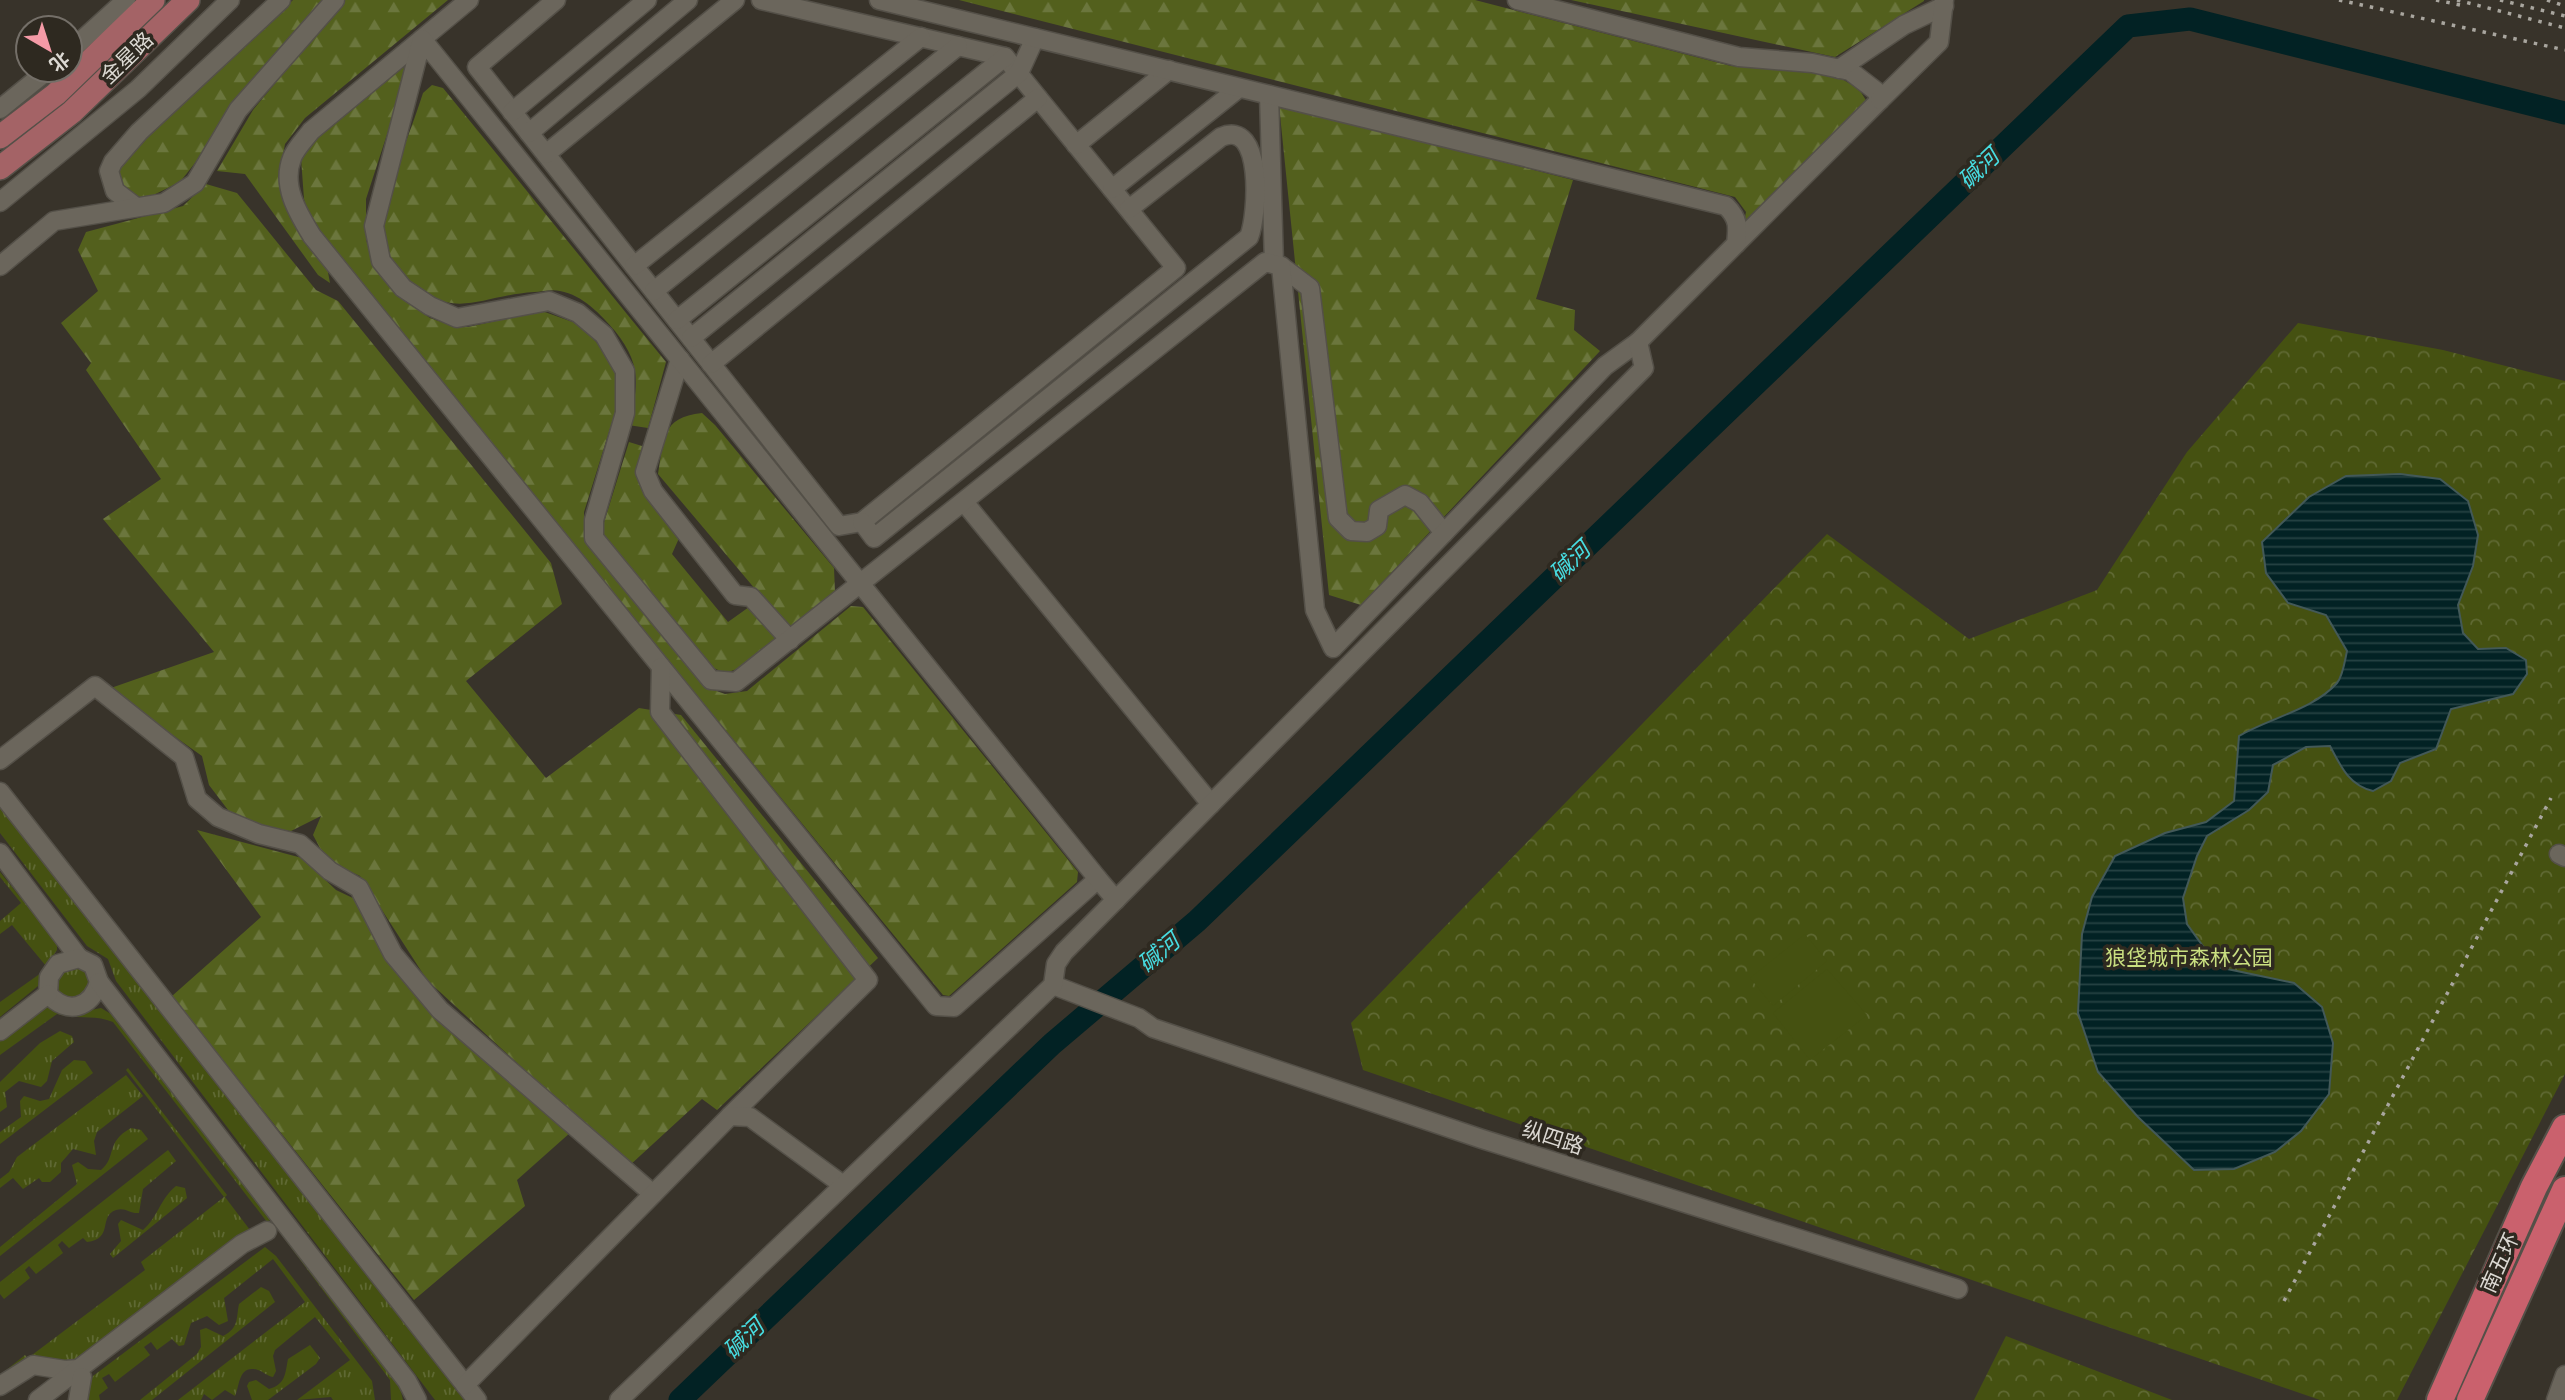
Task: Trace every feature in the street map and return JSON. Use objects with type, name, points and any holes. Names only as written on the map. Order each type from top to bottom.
[{"type":"highway","name":"南五环","points":[[2440,1400],[2534,1187],[2565,1128]]},
{"type":"highway","name":"南五环","points":[[2470,1400],[2565,1190]]},
{"type":"main road","points":[[0,137],[56,94],[153,0]]},
{"type":"main road","name":"金星路","points":[[0,168],[72,112],[188,0]]},
{"type":"street","points":[[84,38],[126,0]]},
{"type":"street","points":[[0,202],[138,89],[230,0]]},
{"type":"street","points":[[136,207],[115,191],[109,171],[113,162],[139,132],[281,0]]},
{"type":"street","points":[[0,266],[54,221],[164,202],[195,183],[238,110],[335,0]]},
{"type":"street","points":[[469,0],[311,131],[292,158],[289,186],[295,208],[312,236],[936,1006],[954,1007],[1098,879]]},
{"type":"street","points":[[556,0],[477,67],[839,526],[862,522],[1176,268],[1005,57],[761,0]]},
{"type":"street","points":[[512,111],[646,0]]},
{"type":"street","points":[[528,133],[688,0]]},
{"type":"street","points":[[546,154],[735,0]]},
{"type":"street","points":[[879,0],[1726,206],[1735,215],[1739,226],[1736,244]]},
{"type":"street","points":[[1517,0],[1739,57],[1812,63],[1850,71],[1875,91],[1880,100]]},
{"type":"street","points":[[1839,69],[1904,25],[1944,3]]},
{"type":"street","points":[[1269,95],[1278,265],[1315,610],[1333,648],[1605,366],[1638,342],[1938,42],[1944,3]]},
{"type":"street","points":[[634,266],[920,37]]},
{"type":"street","points":[[691,338],[1019,74],[1035,38]]},
{"type":"street","points":[[422,39],[1116,900]]},
{"type":"street","points":[[422,39],[374,226],[381,261],[404,288],[429,306],[457,318],[550,302],[578,313],[604,335],[625,371],[625,413],[594,520],[594,538],[711,680],[736,682],[1218,304],[1265,262],[1278,265],[1310,288],[1338,518],[1351,531],[1367,532],[1377,526],[1379,510],[1405,495],[1420,503],[1444,533]]},
{"type":"street","points":[[654,291],[958,46]]},
{"type":"street","points":[[677,320],[1005,57]]},
{"type":"street","points":[[1076,145],[1168,70]]},
{"type":"street","points":[[0,110],[31,84]]},
{"type":"street","points":[[1112,189],[1239,88]]},
{"type":"street","points":[[711,364],[1038,98]]},
{"type":"street","points":[[862,522],[874,538],[1249,237],[1255,220],[1251,148],[1242,137],[1229,134],[1221,137],[1129,209]]},
{"type":"street","points":[[619,1400],[1053,985],[1056,964],[1116,900],[1644,368],[1638,342]]},
{"type":"street","points":[[680,359],[645,472],[653,491],[735,595],[751,597],[790,640]]},
{"type":"street","points":[[964,502],[1211,804]]},
{"type":"street","points":[[465,1385],[868,980],[660,712],[661,667]]},
{"type":"street","points":[[0,760],[95,686],[184,757],[197,799],[218,817],[259,834],[300,844],[330,871],[359,888],[393,954],[440,1010],[653,1194]]},
{"type":"street","points":[[0,792],[477,1400]]},
{"type":"street","points":[[0,853],[79,958],[93,965],[99,982],[407,1381],[417,1400]]},
{"type":"street","points":[[0,1031],[48,994],[50,977],[58,964],[79,958]]},
{"type":"street","points":[[48,994],[65,1007],[82,1006],[96,995],[99,982]]},
{"type":"street","name":"纵四路","points":[[1053,985],[1139,1018],[1153,1028],[1482,1139],[1958,1289]]},
{"type":"street","points":[[730,1116],[750,1116],[843,1185]]},
{"type":"street","points":[[0,1386],[33,1365],[80,1373],[249,1250],[267,1231],[242,1244],[80,1373],[50,1398]]},
{"type":"street","points":[[78,1400],[80,1373]]},
{"type":"street","points":[[0,1398],[29,1376],[36,1374],[48,1379],[50,1398]]},
{"type":"street","points":[[2556,1400],[2565,1375]]},
{"type":"green space","points":[[293,0],[323,0],[180,182],[135,204],[118,186],[118,163]]},
{"type":"green space","points":[[344,0],[448,0],[305,118],[285,144],[279,176],[285,206],[301,237],[327,267],[330,283],[318,275],[245,174],[217,171],[253,110]]},
{"type":"green space","points":[[959,0],[1475,0],[1731,66],[1835,75],[1859,89],[1867,102],[1743,227],[1746,212],[1735,197]]},
{"type":"green space","points":[[1571,0],[1924,0],[1924,1],[1835,57]]},
{"type":"green space","points":[[406,67],[405,79],[366,199],[366,240],[375,266],[407,302],[430,318],[450,325],[468,327],[542,311],[581,325],[606,353],[619,380],[618,403],[584,512],[584,530],[590,545],[708,688],[725,694],[747,691],[851,606],[863,607],[1078,872],[1077,882],[949,996],[943,995],[313,228],[304,199],[301,158],[329,122],[396,69]]},
{"type":"green space","points":[[432,85],[443,88],[666,362],[648,428],[628,425],[636,376],[624,343],[598,312],[584,301],[554,290],[513,294],[465,304],[450,303],[420,289],[391,259],[383,237],[389,196],[423,93]]},
{"type":"green space","points":[[1279,105],[1573,180],[1536,299],[1575,310],[1574,330],[1600,351],[1361,605],[1329,595]]},
{"type":"green space","points":[[206,184],[237,193],[316,290],[338,301],[551,563],[562,604],[466,681],[546,778],[639,708],[681,715],[878,958],[717,1110],[702,1099],[629,1166],[427,980],[360,876],[327,861],[313,835],[321,816],[291,831],[254,827],[228,810],[209,785],[202,756],[108,689],[214,652],[103,519],[161,479],[86,370],[91,363],[61,323],[98,291],[78,250],[86,232],[183,206]]},
{"type":"green space","name":"狼垡城市森林公园","points":[[2298,323],[2443,350],[2565,381],[2565,1074],[2397,1400],[2320,1400],[1363,1070],[1351,1023],[1827,534],[1969,639],[2097,590],[2187,452]]},
{"type":"green space","points":[[702,413],[715,425],[834,568],[835,592],[788,628],[658,474],[664,441],[672,425],[689,415]]},
{"type":"green space","points":[[629,442],[642,446],[641,475],[647,497],[680,536],[672,554],[728,622],[749,607],[777,637],[737,669],[725,673],[709,666],[601,532]]},
{"type":"green space","points":[[0,807],[464,1400],[435,1400],[116,981],[108,959],[87,946],[0,833]]},
{"type":"green space","points":[[197,830],[302,858],[336,890],[357,900],[392,968],[437,1018],[571,1132],[517,1180],[525,1206],[414,1300],[172,996],[261,917]]},
{"type":"green space","points":[[0,872],[57,943],[57,950],[46,966],[12,925],[0,934],[0,921],[21,903],[0,877]]},
{"type":"green space","points":[[1805,934],[1827,961],[1773,1006],[1750,978]]},
{"type":"green space","points":[[73,967],[84,972],[89,983],[84,994],[73,999],[62,994],[57,983],[62,972]]},
{"type":"green space","points":[[1827,969],[1867,1015],[1810,1060],[1773,1013]]},
{"type":"green space","points":[[41,973],[38,986],[0,1017],[0,1002]]},
{"type":"green space","points":[[48,1005],[71,1014],[101,1008],[116,1017],[273,1218],[267,1222],[113,1022],[57,1014],[0,1055],[0,1040]]},
{"type":"green space","points":[[60,1031],[72,1036],[74,1042],[52,1061],[47,1081],[41,1087],[19,1081],[5,1092],[7,1107],[0,1112],[0,1082],[40,1043]]},
{"type":"green space","points":[[74,1060],[85,1061],[93,1073],[0,1144],[0,1132],[21,1117],[20,1101],[24,1096],[40,1101],[49,1099],[62,1070]]},
{"type":"green space","points":[[128,1068],[227,1195],[225,1197],[250,1230],[79,1360],[0,1380],[0,1375],[25,1355],[28,1358],[145,1270],[141,1262],[224,1197],[126,1070]]},
{"type":"green space","points":[[126,1075],[143,1096],[97,1132],[94,1141],[96,1155],[73,1149],[61,1163],[61,1172],[50,1182],[42,1182],[39,1178],[23,1189],[13,1178],[0,1188],[0,1179],[9,1172],[17,1157]]},
{"type":"green space","points":[[131,1128],[141,1130],[148,1139],[0,1256],[0,1247],[77,1184],[72,1165],[78,1162],[88,1169],[101,1170],[109,1160],[114,1144]]},
{"type":"green space","points":[[168,1150],[176,1161],[143,1189],[139,1213],[116,1210],[108,1217],[103,1232],[95,1240],[87,1242],[83,1238],[69,1248],[62,1241],[58,1245],[63,1253],[36,1274],[29,1266],[25,1270],[30,1278],[4,1299],[0,1294],[0,1282]]},
{"type":"green space","points":[[176,1186],[185,1188],[187,1198],[113,1258],[110,1254],[121,1241],[118,1224],[121,1220],[143,1230]]},
{"type":"green space","points":[[280,1233],[399,1384],[403,1400],[391,1400],[390,1380]]},
{"type":"green space","points":[[265,1247],[276,1256],[372,1381],[375,1400],[333,1400],[331,1397],[297,1400],[350,1360],[315,1317],[275,1350],[273,1356],[276,1371],[273,1377],[251,1369],[243,1373],[235,1396],[225,1390],[212,1400],[204,1394],[201,1400],[178,1400],[305,1302],[273,1259],[224,1298],[228,1321],[219,1325],[207,1316],[191,1323],[184,1345],[179,1346],[172,1339],[157,1350],[151,1342],[144,1347],[150,1355],[115,1382],[109,1374],[102,1378],[108,1388],[99,1395],[100,1400],[85,1400],[93,1376]]},
{"type":"green space","points":[[261,1287],[269,1291],[275,1302],[152,1400],[140,1400],[197,1354],[201,1347],[200,1330],[206,1328],[223,1336],[232,1330],[239,1304]]},
{"type":"green space","points":[[2006,1336],[2172,1400],[1974,1400]]},
{"type":"green space","points":[[310,1345],[320,1358],[316,1364],[268,1400],[252,1400],[247,1386],[249,1382],[256,1380],[269,1389],[275,1387],[284,1378],[288,1359]]},
{"type":"water","points":[[2400,474],[2440,479],[2468,501],[2478,535],[2473,566],[2458,605],[2463,633],[2478,649],[2506,648],[2526,660],[2527,674],[2513,694],[2451,709],[2436,749],[2400,763],[2391,781],[2373,791],[2352,780],[2330,746],[2306,747],[2273,765],[2268,792],[2249,810],[2207,836],[2197,856],[2183,898],[2187,924],[2218,967],[2294,983],[2322,1007],[2333,1043],[2329,1094],[2301,1131],[2275,1152],[2234,1169],[2194,1170],[2138,1117],[2098,1072],[2078,1013],[2082,934],[2092,897],[2115,856],[2165,833],[2206,822],[2234,801],[2239,736],[2316,700],[2337,683],[2347,651],[2326,615],[2288,603],[2266,573],[2262,542],[2309,497],[2346,476]]},
{"type":"waterway","name":"碱河","points":[[680,1400],[1052,1044],[1197,921],[2128,26],[2190,19],[2565,113]]},
{"type":"railway","points":[[2339,0],[2565,50]]},
{"type":"railway","points":[[2436,0],[2465,6]]},
{"type":"railway","points":[[2457,0],[2565,28]]},
{"type":"railway","points":[[2500,0],[2565,16]]},
{"type":"railway","points":[[2547,0],[2565,6]]},
{"type":"railway","points":[[2284,1301],[2551,798]]}]
